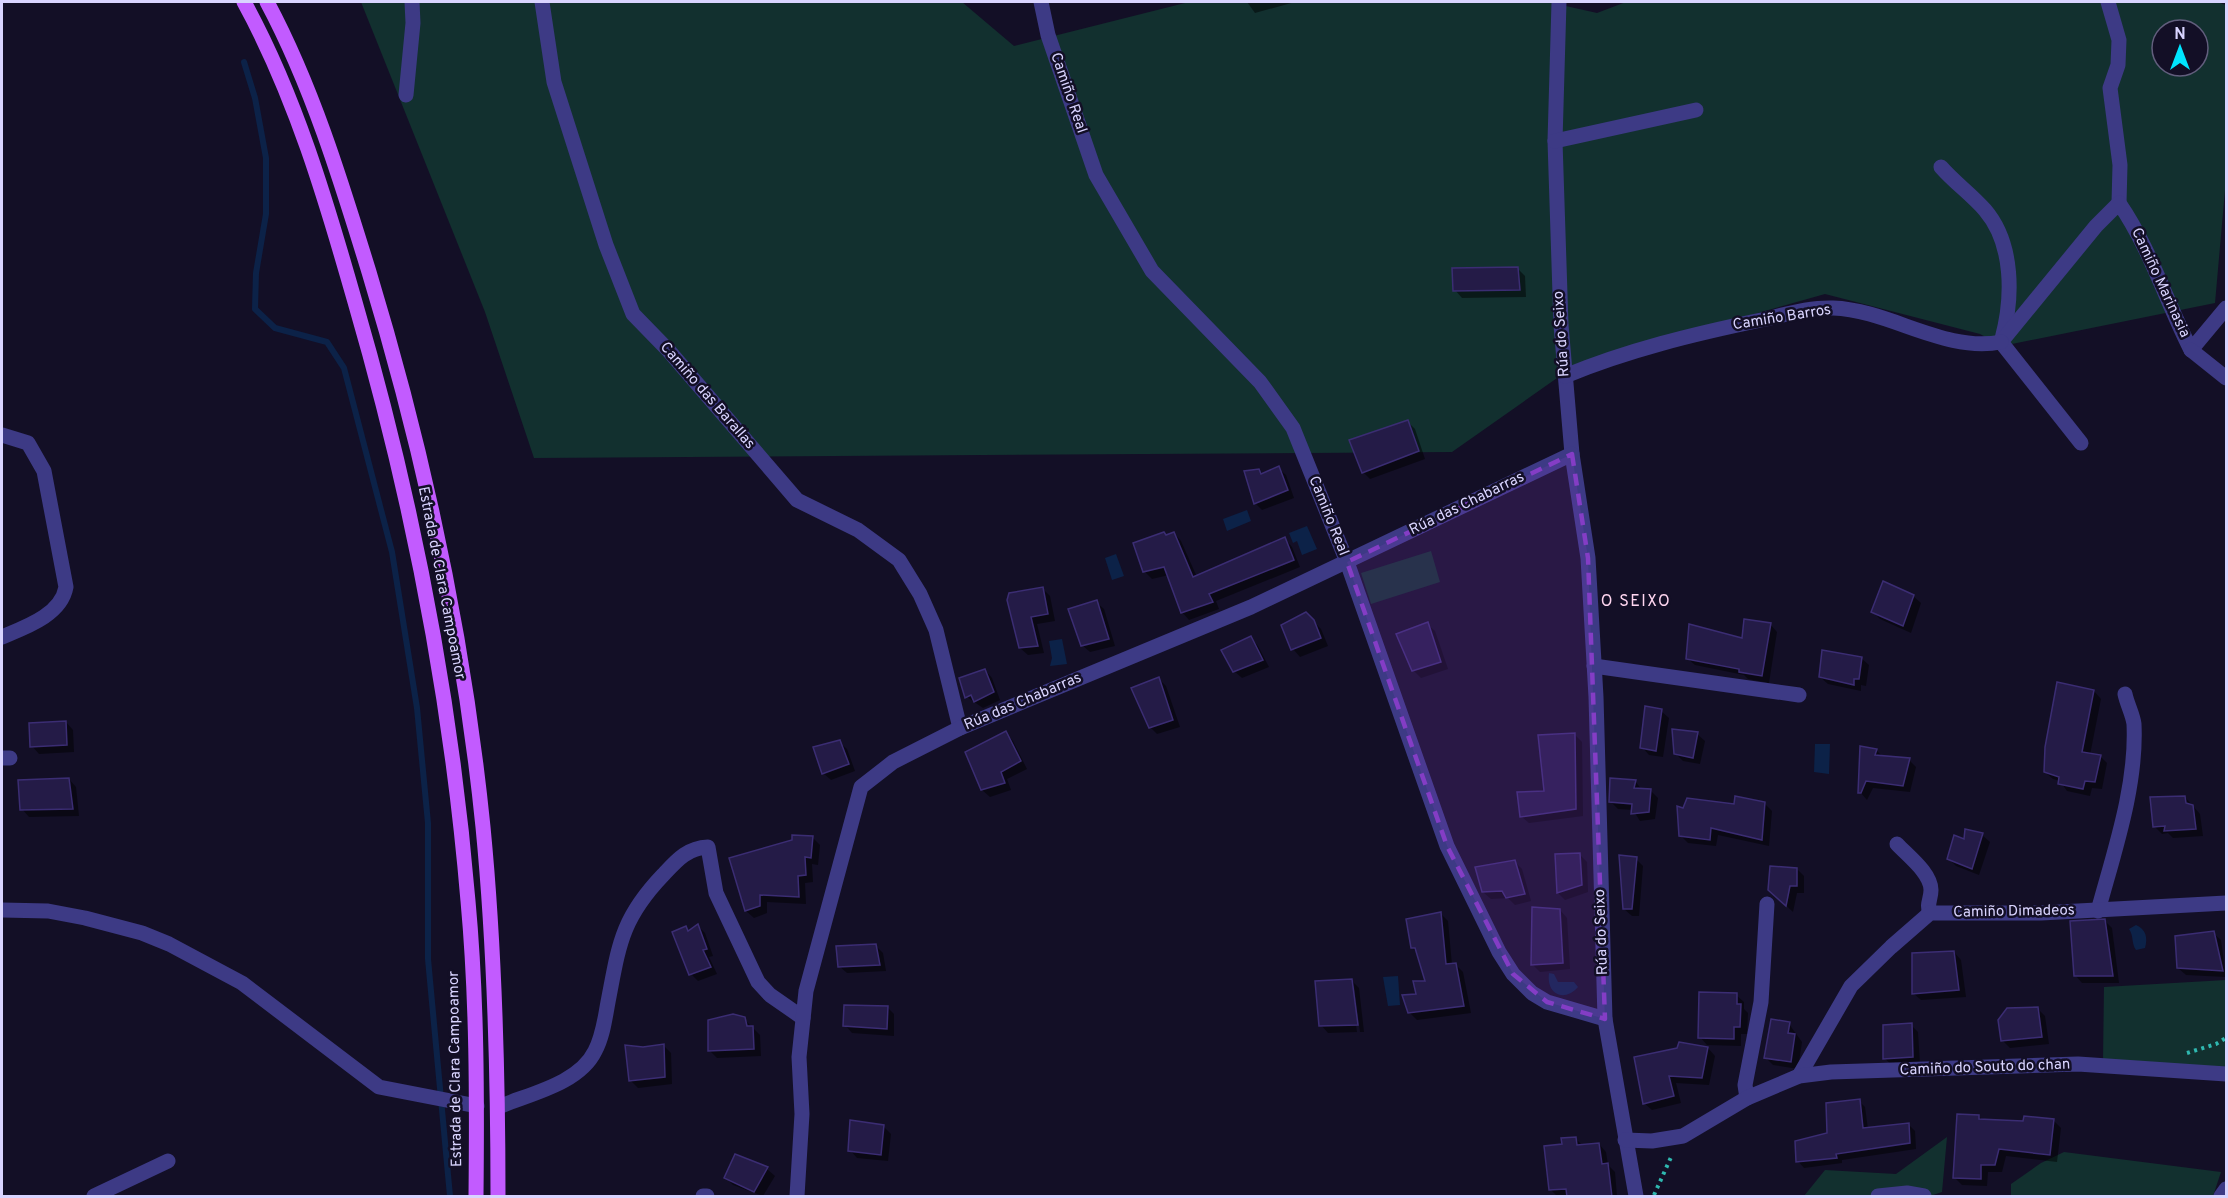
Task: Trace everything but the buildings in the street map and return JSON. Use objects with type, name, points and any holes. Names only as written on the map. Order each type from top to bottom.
[{"type":"main road","name":"Estrada de Clara Campoamor","points":[[244,2],[271,56],[337,239],[385,404],[422,567],[446,702],[461,830],[473,968],[477,1106],[476,1197]]},
{"type":"main road","name":"Estrada de Clara Campoamor","points":[[267,2],[290,49],[317,117],[360,244],[392,349],[445,574],[466,698],[483,826],[493,966],[498,1107],[498,1197]]},
{"type":"street","points":[[406,95],[413,23],[412,2]]},
{"type":"street","name":"Camiño das Barallas","points":[[542,2],[554,82],[606,245],[633,314],[669,351],[797,500],[858,530],[899,560],[920,594],[936,630],[960,728]]},
{"type":"street","name":"Camiño Real","points":[[1041,2],[1048,35],[1096,176],[1152,271],[1260,382],[1293,428],[1347,562],[1447,846],[1499,952],[1513,974],[1532,993],[1547,1002],[1605,1019]]},
{"type":"street","name":"Rúa do Seixo","points":[[1560,2],[1555,141],[1564,376],[1572,454],[1588,558],[1594,666],[1605,1019],[1636,1197]]},
{"type":"street","points":[[2001,342],[2096,226],[2119,203],[2120,165],[2110,88],[2118,65],[2119,40],[2108,2]]},
{"type":"street","points":[[1555,141],[1696,110]]},
{"type":"street","points":[[1941,167],[1986,212],[2000,234],[2009,277],[2008,311],[2001,342]]},
{"type":"street","name":"Camiño Marinasia","points":[[2119,203],[2137,229],[2169,308],[2192,350],[2226,308]]},
{"type":"street","name":"Camiño Barros","points":[[1564,376],[1630,352],[1724,327],[1833,308],[1875,316],[1969,344],[1985,345],[2001,342]]},
{"type":"street","points":[[2001,342],[2081,443]]},
{"type":"street","points":[[2192,350],[2226,378]]},
{"type":"street","points":[[2,435],[28,443],[44,471],[66,587],[64,599],[54,610],[2,637]]},
{"type":"street","name":"Rúa das Chabarras","points":[[797,1197],[802,1114],[799,1057],[806,991],[861,787],[893,762],[960,728],[1251,607],[1572,454]]},
{"type":"street","points":[[1594,666],[1799,695]]},
{"type":"street","points":[[2098,910],[2127,803],[2134,722],[2128,710],[2125,694]]},
{"type":"street","points":[[1799,1076],[1851,986],[1891,947],[1930,914],[1927,906],[1931,890],[1926,876],[1897,844]]},
{"type":"street","points":[[498,1107],[560,1081],[581,1068],[595,1051],[603,1026],[620,941],[629,918],[657,880],[680,857],[694,847],[708,847],[716,893],[759,982],[770,995],[803,1018]]},
{"type":"street","name":"Camiño Dimadeos","points":[[1930,914],[2098,910],[2226,903]]},
{"type":"street","points":[[1747,1098],[1745,1085],[1761,1002],[1767,904]]},
{"type":"street","points":[[2,910],[48,911],[85,918],[142,933],[169,944],[242,983],[379,1087],[477,1106]]},
{"type":"street","name":"Camiño do Souto do chan","points":[[1625,1140],[1652,1141],[1683,1136],[1747,1098],[1799,1076],[1831,1072],[2078,1065],[2226,1074]]},
{"type":"street","points":[[94,1197],[168,1161]]},
{"type":"street","points":[[2221,1197],[2226,1189]]},
{"type":"street","points":[[1878,1197],[1906,1193],[1924,1197]]},
{"type":"path","points":[[1653,1197],[1683,1136]]},
{"type":"highlighted area","points":[[1572,454],[1588,558],[1605,1019],[1547,1002],[1513,974],[1447,846],[1347,562]]},
{"type":"green space","points":[[361,2],[962,2],[1014,46],[1189,2],[1548,2],[1597,13],[1626,2],[2217,2],[2226,5],[2226,179],[2215,303],[2002,346],[1980,334],[1825,294],[1577,364],[1452,452],[534,458],[485,312]]},
{"type":"green space","points":[[1431,551],[1440,582],[1371,604],[1361,573]]},
{"type":"green space","points":[[2226,980],[2226,1071],[2103,1061],[2104,987]]},
{"type":"green space","points":[[1947,1137],[1942,1192],[1930,1196],[1804,1196],[1825,1170],[1896,1174]]},
{"type":"green space","points":[[2064,1152],[2221,1172],[2213,1196],[2011,1196],[2011,1184],[2041,1163]]},
{"type":"water","points":[[1247,510],[1251,521],[1227,531],[1223,519]]},
{"type":"water","points":[[1307,526],[1317,549],[1302,555],[1297,541],[1293,543],[1289,533]]},
{"type":"water","points":[[1116,554],[1124,576],[1112,580],[1105,558]]},
{"type":"water","points":[[1062,639],[1067,664],[1050,666],[1052,658],[1049,641]]},
{"type":"water","points":[[1815,744],[1830,744],[1829,774],[1814,772]]},
{"type":"water","points":[[2136,925],[2144,931],[2146,941],[2145,948],[2136,950],[2129,929]]},
{"type":"water","points":[[1549,973],[1554,974],[1558,982],[1574,982],[1578,987],[1567,995],[1557,994],[1550,986]]},
{"type":"water","points":[[1398,976],[1400,1005],[1388,1006],[1383,977]]},
{"type":"waterway","points":[[244,62],[255,98],[266,158],[266,214],[256,273],[255,309],[275,328],[327,342],[344,368],[392,552],[417,708],[428,823],[428,959],[450,1196]]},
{"type":"district","name":"O SEIXO","points":[[1636,602]]}]
